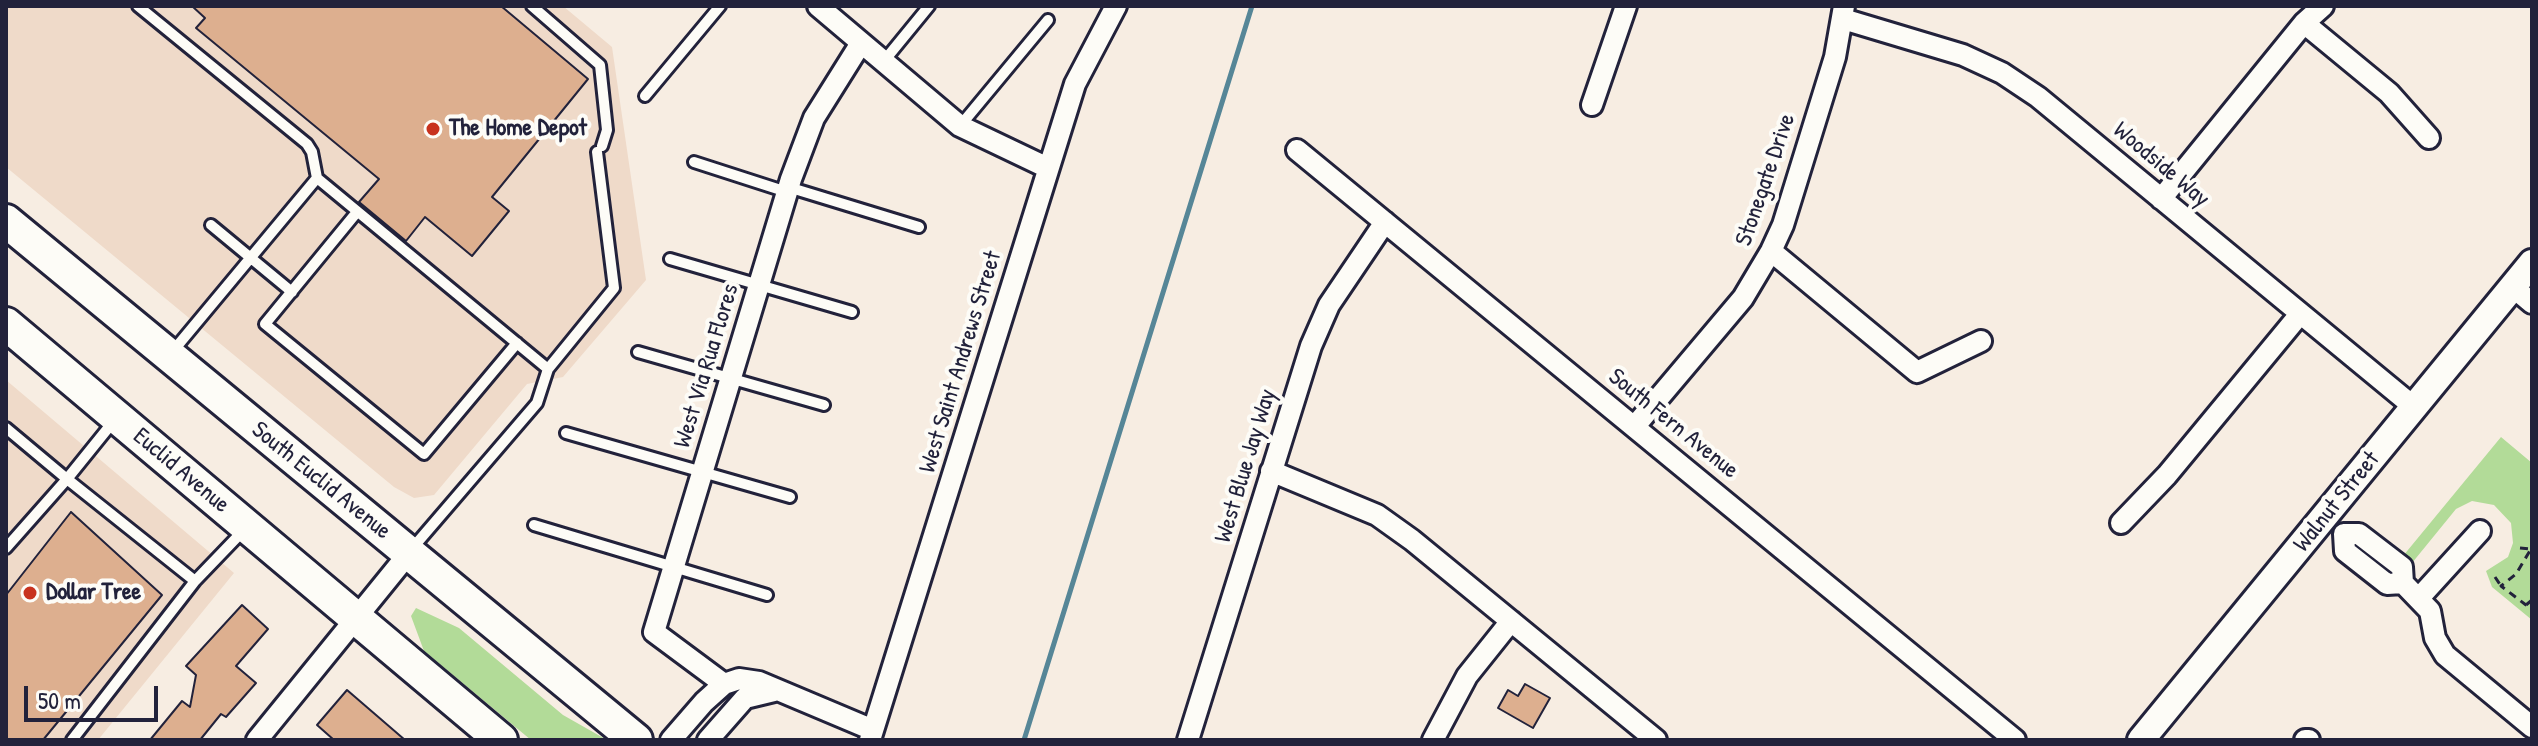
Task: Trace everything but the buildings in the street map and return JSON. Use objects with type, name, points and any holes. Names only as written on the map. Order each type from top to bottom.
[{"type":"main road","name":"South Euclid Avenue","points":[[6,221],[636,740]]},
{"type":"main road","name":"Euclid Avenue","points":[[6,324],[357,619]]},
{"type":"main road","points":[[357,619],[501,740]]},
{"type":"street","points":[[818,6],[960,126],[1048,168]]},
{"type":"street","name":"West Saint Andrews Street","points":[[872,735],[1075,84],[1116,6]]},
{"type":"street","points":[[1592,105],[1626,6]]},
{"type":"street","points":[[2161,199],[2304,23],[2323,6]]},
{"type":"street","name":"Woodside Way","points":[[1843,12],[1963,55],[2002,73],[2038,97],[2414,407]]},
{"type":"street","name":"Stonegate Drive","points":[[1635,426],[1743,298],[1771,251],[1798,179],[1843,12]]},
{"type":"street","points":[[2304,23],[2389,93],[2429,138]]},
{"type":"street","name":"West Via Rua Flores","points":[[724,684],[654,632],[788,190],[814,118],[861,43]]},
{"type":"street","name":"South Fern Avenue","points":[[1297,150],[2015,740]]},
{"type":"street","name":"West Blue Jay Way","points":[[1188,740],[1311,346],[1329,305],[1385,222]]},
{"type":"street","points":[[1771,251],[1917,372],[1981,341]]},
{"type":"street","name":"Walnut Street","points":[[2141,740],[2334,526],[2414,407],[2522,295],[2532,263]]},
{"type":"street","points":[[2121,523],[2167,475],[2300,314]]},
{"type":"street","points":[[1271,471],[1377,515],[1656,740]]},
{"type":"street","points":[[2334,526],[2345,551],[2387,584],[2402,575],[2430,611],[2435,638],[2445,655],[2532,727]]},
{"type":"street","points":[[2419,598],[2480,531]]},
{"type":"street","points":[[263,738],[409,553]]},
{"type":"street","points":[[1433,740],[1467,676],[1511,621]]},
{"type":"street","points":[[671,740],[724,684],[739,679],[759,682],[872,735]]},
{"type":"street","points":[[708,740],[745,698],[774,691]]},
{"type":"lane","points":[[138,6],[307,144],[312,152],[317,178],[548,369]]},
{"type":"lane","points":[[409,553],[537,403],[548,369],[614,288],[600,149],[607,130],[600,65],[532,6]]},
{"type":"lane","points":[[645,96],[720,6]]},
{"type":"lane","points":[[884,61],[929,6]]},
{"type":"lane","points":[[960,126],[1048,20]]},
{"type":"lane","points":[[694,162],[919,227]]},
{"type":"lane","points":[[169,356],[317,178]]},
{"type":"lane","points":[[357,212],[265,324],[424,454],[517,343]]},
{"type":"lane","points":[[211,225],[292,292]]},
{"type":"lane","points":[[670,259],[852,312]]},
{"type":"lane","points":[[638,352],[824,405]]},
{"type":"lane","points":[[6,548],[117,417]]},
{"type":"lane","points":[[6,428],[195,581]]},
{"type":"lane","points":[[566,433],[790,497]]},
{"type":"lane","points":[[534,525],[767,595]]},
{"type":"lane","points":[[72,740],[195,581],[247,526]]},
{"type":"path","points":[[2501,586],[2516,574],[2531,549],[2520,548]]},
{"type":"path","points":[[2495,577],[2501,586],[2532,607]]},
{"type":"path","points":[[2526,605],[2531,599]]},
{"type":"shaded area","points":[[6,6],[563,6],[612,47],[646,280],[563,377],[527,384],[434,495],[414,498],[394,487],[6,167]]},
{"type":"shaded area","points":[[6,380],[234,573],[98,740],[6,740]]},
{"type":"green space","points":[[2501,437],[2532,463],[2532,620],[2492,587],[2486,571],[2508,557],[2513,543],[2511,523],[2494,505],[2472,501],[2456,509],[2412,563],[2403,556]]},
{"type":"green space","points":[[416,608],[459,628],[563,715],[607,740],[531,740],[424,651],[411,616]]},
{"type":"waterway","points":[[1024,740],[1252,6]]},
{"type":"place","name":"The Home Depot","points":[[433,129]]},
{"type":"place","name":"Dollar Tree","points":[[30,593]]}]
